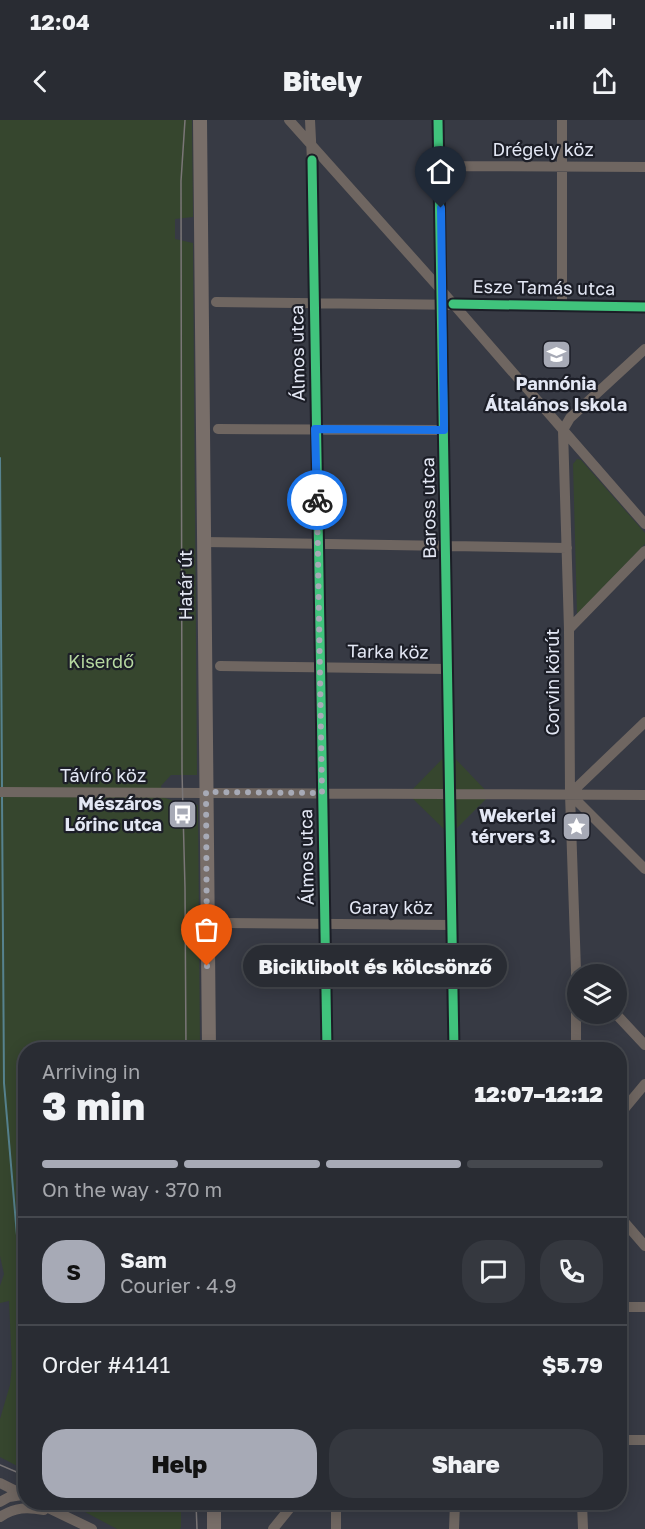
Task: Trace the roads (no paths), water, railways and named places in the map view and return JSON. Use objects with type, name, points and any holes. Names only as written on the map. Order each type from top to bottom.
[{"type":"main road","name":"Határ út","points":[[200,120],[209,1042]]},
{"type":"main road","points":[[214,1510],[214,1529]]},
{"type":"street","points":[[289,120],[442,291],[448,304],[645,524]]},
{"type":"street","name":"Álmos utca","points":[[310,120],[327,1042]]},
{"type":"street","points":[[438,120],[442,291]]},
{"type":"street","points":[[562,120],[562,305]]},
{"type":"street","name":"Drégely köz","points":[[440,166],[645,167]]},
{"type":"street","name":"Esze Tamás utca","points":[[216,302],[645,307]]},
{"type":"street","name":"Baross utca","points":[[448,304],[444,430],[452,925]]},
{"type":"street","points":[[563,430],[570,418],[643,355]]},
{"type":"street","points":[[218,429],[444,430]]},
{"type":"street","name":"Corvin körút","points":[[563,430],[569,629],[570,794],[578,964]]},
{"type":"street","points":[[204,542],[567,548]]},
{"type":"street","points":[[569,629],[645,551]]},
{"type":"street","name":"Tarka köz","points":[[220,666],[448,669]]},
{"type":"street","points":[[570,794],[645,722]]},
{"type":"street","name":"Távíró köz","points":[[5,792],[206,792]]},
{"type":"street","points":[[206,792],[645,795]]},
{"type":"street","points":[[570,794],[645,869]]},
{"type":"street","name":"Garay köz","points":[[222,923],[452,925]]},
{"type":"street","points":[[452,925],[454,1042]]},
{"type":"street","name":"Corvin körút","points":[[576,1042],[577,1024]]},
{"type":"street","points":[[625,1024],[645,1045]]},
{"type":"street","points":[[627,1106],[645,1084]]},
{"type":"street","points":[[627,1225],[645,1246]]},
{"type":"street","points":[[627,1307],[645,1307]]},
{"type":"street","points":[[627,1440],[645,1440]]},
{"type":"street","points":[[0,1483],[18,1492]]},
{"type":"street","points":[[0,1502],[18,1496]]},
{"type":"street","points":[[0,1517],[18,1509]]},
{"type":"street","points":[[43,1510],[54,1511],[92,1529]]},
{"type":"street","points":[[273,1529],[288,1510]]},
{"type":"street","points":[[336,1510],[336,1529]]},
{"type":"street","points":[[454,1529],[455,1510]]},
{"type":"street","points":[[582,1510],[583,1529]]},
{"type":"waterway","points":[[0,458],[2,788]]},
{"type":"waterway","points":[[2,797],[4,1083],[18,1247]]},
{"type":"tram line","points":[[185,120],[181,181],[182,772],[186,1042]]},
{"type":"tram line","points":[[0,1465],[18,1473]]},
{"type":"tram line","points":[[196,1510],[197,1529]]},
{"type":"place","name":"Pannónia Általános Iskola","points":[[556,355]]},
{"type":"place","name":"Mészáros Lőrinc utca","points":[[183,814]]},
{"type":"place","name":"Wekerlei térvers 3.","points":[[577,826]]},
{"type":"place","name":"Biciklibolt és kölcsönző","points":[[207,966]]},
{"type":"park label","name":"Kiserdő","points":[[101,662]]}]
